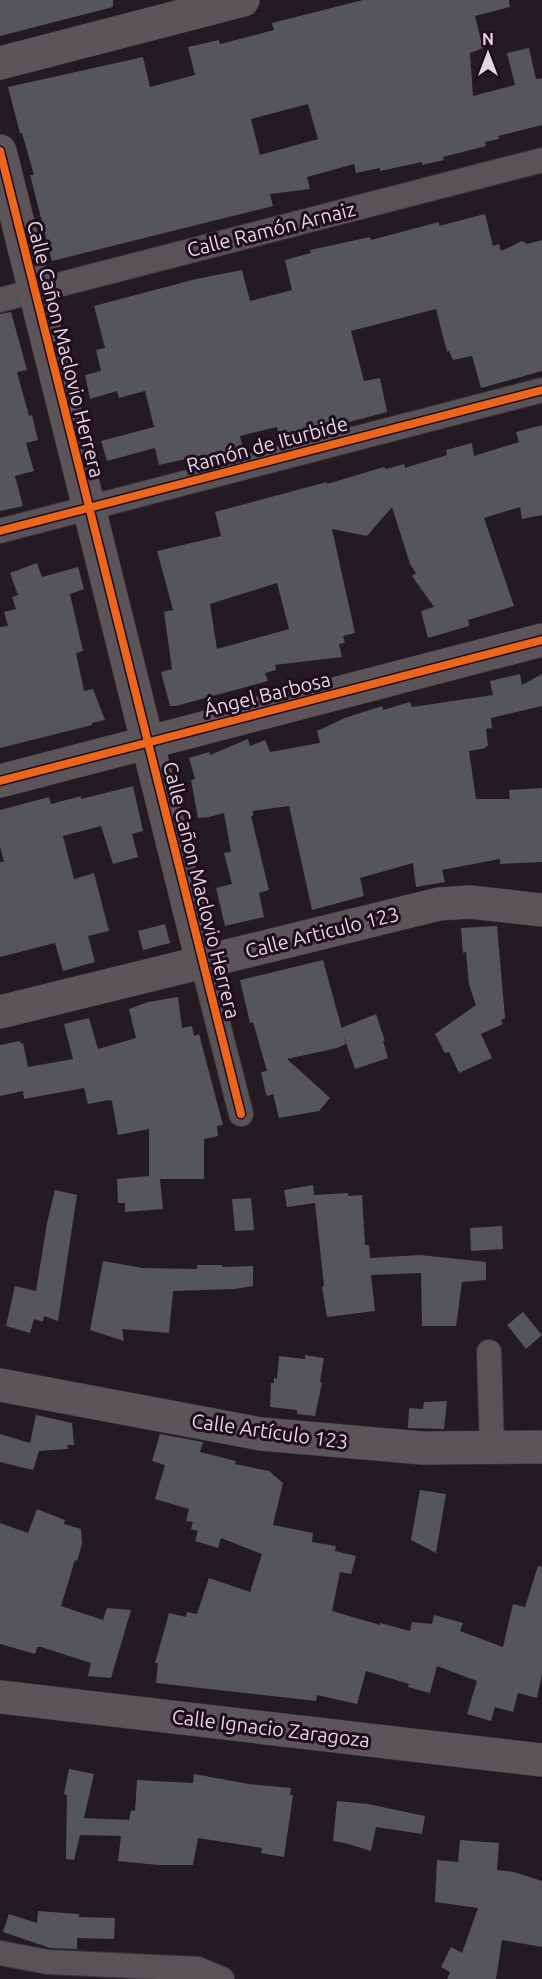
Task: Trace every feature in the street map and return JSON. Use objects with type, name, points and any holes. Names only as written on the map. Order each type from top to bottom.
[{"type":"street","points":[[0,63],[243,0]]},
{"type":"street","name":"Calle Cañon Maclovio Herrera","points":[[0,151],[241,1114]]},
{"type":"street","name":"Calle Ramón Arnaiz","points":[[0,300],[542,160]]},
{"type":"street","name":"Ramón de Iturbide","points":[[0,531],[542,390]]},
{"type":"street","name":"Ángel Barbosa","points":[[0,781],[542,640]]},
{"type":"street","name":"Calle Articulo 123","points":[[0,1012],[439,904],[470,902],[542,910]]},
{"type":"street","points":[[489,1352],[492,1447]]},
{"type":"street","name":"Calle Artículo 123","points":[[0,1385],[261,1434],[422,1448],[542,1447]]},
{"type":"street","name":"Calle Ignacio Zaragoza","points":[[0,1697],[542,1760]]},
{"type":"street","points":[[0,1953],[48,1962],[198,1969],[222,1979]]},
{"type":"building","points":[[0,0],[113,0],[113,7],[0,36]]},
{"type":"building","points":[[363,0],[509,0],[510,7],[475,16],[483,48],[470,53],[473,96],[515,85],[507,53],[529,48],[536,79],[542,78],[542,125],[498,136],[499,139],[485,142],[486,146],[422,165],[422,162],[380,171],[380,168],[356,173],[354,164],[307,177],[310,189],[270,194],[273,206],[52,261],[30,175],[34,175],[8,87],[143,57],[150,87],[195,75],[188,47],[219,40],[220,44],[274,30],[272,23]],"holes":[[[308,104],[318,139],[260,155],[251,119]]]},
{"type":"building","points":[[485,214],[493,246],[499,244],[501,251],[522,241],[527,244],[542,240],[542,371],[481,388],[472,356],[453,360],[449,351],[447,352],[436,309],[351,331],[364,381],[380,378],[387,412],[280,440],[277,427],[240,436],[243,449],[205,459],[204,455],[159,465],[155,448],[107,461],[101,441],[154,427],[145,391],[119,398],[117,391],[90,399],[85,375],[101,371],[96,350],[105,348],[94,306],[196,279],[242,270],[250,301],[292,290],[285,260],[311,253],[310,250],[370,237],[371,240],[439,222],[439,226]]},
{"type":"building","points":[[11,312],[27,370],[17,372],[38,440],[26,443],[34,471],[15,476],[23,506],[0,511],[0,314]]},
{"type":"building","points":[[542,425],[542,515],[522,519],[520,507],[484,518],[514,606],[468,620],[469,626],[428,638],[421,611],[434,607],[412,576],[416,573],[410,564],[392,507],[367,536],[332,529],[355,633],[343,636],[345,643],[339,644],[342,657],[275,665],[276,670],[265,673],[268,681],[170,706],[161,672],[172,669],[164,612],[173,610],[157,551],[221,536],[215,512],[384,467],[386,469],[404,464],[405,468],[447,455],[446,450],[472,443],[474,456],[519,442],[516,432]],"holes":[[[277,583],[289,629],[217,649],[210,604]]]},
{"type":"building","points":[[37,563],[42,577],[78,567],[84,589],[70,594],[83,651],[76,653],[84,691],[93,689],[105,720],[0,748],[0,627],[8,626],[4,612],[16,609],[12,597],[18,595],[10,573]]},
{"type":"building","points":[[520,674],[522,685],[542,674],[542,706],[491,718],[492,728],[486,729],[488,746],[469,751],[476,799],[510,799],[509,790],[542,788],[542,862],[500,864],[500,859],[442,870],[445,882],[416,887],[413,863],[360,878],[364,896],[312,910],[289,806],[253,811],[253,816],[251,816],[269,890],[259,893],[264,917],[225,926],[216,888],[232,884],[224,853],[231,852],[224,813],[198,818],[191,780],[195,779],[189,758],[209,752],[210,755],[248,739],[250,746],[265,740],[270,752],[320,743],[317,731],[345,718],[382,706],[383,710],[410,702],[412,707],[493,695],[490,681]]},
{"type":"building","points":[[133,786],[143,831],[132,834],[138,857],[113,864],[101,826],[63,836],[74,879],[94,873],[109,931],[88,936],[95,962],[63,971],[55,943],[0,957],[0,862],[4,862],[0,846],[0,810],[49,797],[51,804]]},
{"type":"building","points":[[165,924],[170,943],[143,950],[138,931]]},
{"type":"building","points":[[497,926],[505,1018],[501,1020],[503,1024],[481,1034],[492,1058],[459,1073],[449,1052],[445,1053],[435,1034],[476,1005],[469,985],[461,928]]},
{"type":"building","points":[[323,960],[346,1044],[287,1059],[330,1098],[319,1111],[279,1118],[273,1094],[268,1096],[266,1094],[261,1072],[267,1071],[253,1022],[250,1023],[240,980]]},
{"type":"building","points":[[178,997],[182,1028],[192,1026],[194,1036],[199,1034],[223,1125],[217,1126],[218,1136],[204,1139],[204,1179],[160,1179],[163,1209],[125,1212],[125,1203],[118,1203],[117,1179],[149,1176],[149,1129],[118,1135],[112,1101],[88,1104],[84,1088],[24,1099],[23,1091],[0,1096],[0,1045],[20,1041],[21,1044],[23,1043],[28,1067],[73,1059],[64,1024],[89,1018],[98,1049],[136,1038],[129,1009],[148,1002]]},
{"type":"building","points":[[376,1014],[388,1058],[355,1069],[341,1028]]},
{"type":"building","points":[[313,1185],[314,1195],[348,1193],[348,1196],[362,1195],[365,1245],[369,1245],[370,1258],[420,1255],[486,1262],[486,1280],[462,1282],[456,1326],[422,1326],[421,1273],[371,1275],[375,1311],[327,1317],[322,1287],[324,1286],[315,1203],[287,1207],[284,1190]]},
{"type":"building","points":[[55,1190],[77,1195],[58,1321],[44,1316],[43,1322],[34,1319],[30,1333],[6,1326],[15,1286],[36,1291]]},
{"type":"building","points":[[251,1198],[254,1230],[235,1231],[232,1199]]},
{"type":"building","points":[[502,1226],[503,1249],[471,1251],[470,1228]]},
{"type":"building","points":[[103,1261],[143,1268],[197,1269],[197,1265],[253,1266],[253,1286],[234,1289],[173,1291],[169,1333],[122,1329],[124,1341],[90,1330]]},
{"type":"building","points":[[523,1312],[542,1335],[526,1349],[507,1325]]},
{"type":"building","points":[[305,1355],[324,1358],[320,1382],[322,1383],[315,1416],[297,1414],[297,1410],[270,1407],[271,1383],[274,1383],[274,1378],[277,1379],[279,1356],[305,1359]]},
{"type":"building","points":[[447,1401],[444,1429],[408,1428],[409,1408],[423,1409],[424,1402]]},
{"type":"building","points":[[36,1415],[72,1423],[74,1445],[67,1445],[68,1449],[39,1451],[33,1470],[0,1462],[0,1434],[30,1443]]},
{"type":"building","points":[[160,1434],[203,1442],[200,1452],[236,1461],[235,1464],[269,1471],[283,1483],[273,1525],[313,1533],[312,1542],[336,1546],[335,1551],[356,1556],[351,1574],[340,1572],[332,1611],[410,1631],[412,1622],[432,1624],[434,1615],[463,1623],[460,1631],[503,1647],[513,1604],[525,1607],[538,1566],[542,1567],[542,1674],[537,1698],[518,1693],[513,1712],[495,1707],[491,1721],[467,1714],[477,1681],[437,1666],[430,1693],[366,1671],[357,1704],[317,1695],[316,1701],[156,1683],[158,1663],[155,1663],[169,1613],[186,1617],[187,1612],[197,1614],[209,1578],[250,1592],[262,1554],[221,1538],[218,1548],[195,1541],[198,1531],[191,1529],[193,1522],[186,1521],[189,1509],[155,1499],[165,1465],[152,1461]]},
{"type":"building","points":[[420,1490],[446,1494],[436,1553],[411,1540]]},
{"type":"building","points":[[37,1509],[65,1520],[64,1524],[81,1529],[82,1544],[61,1606],[103,1620],[107,1608],[131,1610],[111,1678],[88,1676],[91,1663],[41,1647],[37,1647],[35,1654],[0,1644],[0,1523],[28,1533]]},
{"type":"building","points":[[69,1769],[94,1774],[84,1818],[129,1820],[131,1810],[135,1811],[137,1780],[193,1783],[194,1774],[249,1784],[291,1788],[290,1795],[293,1795],[284,1857],[261,1853],[262,1848],[198,1838],[193,1865],[158,1865],[118,1861],[121,1836],[80,1835],[74,1860],[66,1859],[67,1795],[64,1794]]},
{"type":"building","points":[[337,1801],[368,1804],[425,1816],[422,1834],[376,1827],[371,1851],[333,1841]]},
{"type":"building","points":[[460,1840],[499,1843],[497,1870],[514,1872],[542,1881],[542,1947],[502,1940],[496,1979],[447,1979],[450,1972],[441,1967],[451,1947],[462,1953],[478,1908],[435,1902],[437,1860],[458,1862]]},
{"type":"building","points":[[38,1911],[79,1914],[79,1917],[115,1918],[114,1939],[77,1938],[77,1949],[50,1948],[3,1932],[9,1914],[37,1923]]},
{"type":"cycle path","points":[[0,151],[241,1114]]},
{"type":"cycle path","points":[[0,531],[542,390]]},
{"type":"cycle path","points":[[0,781],[542,640]]}]
